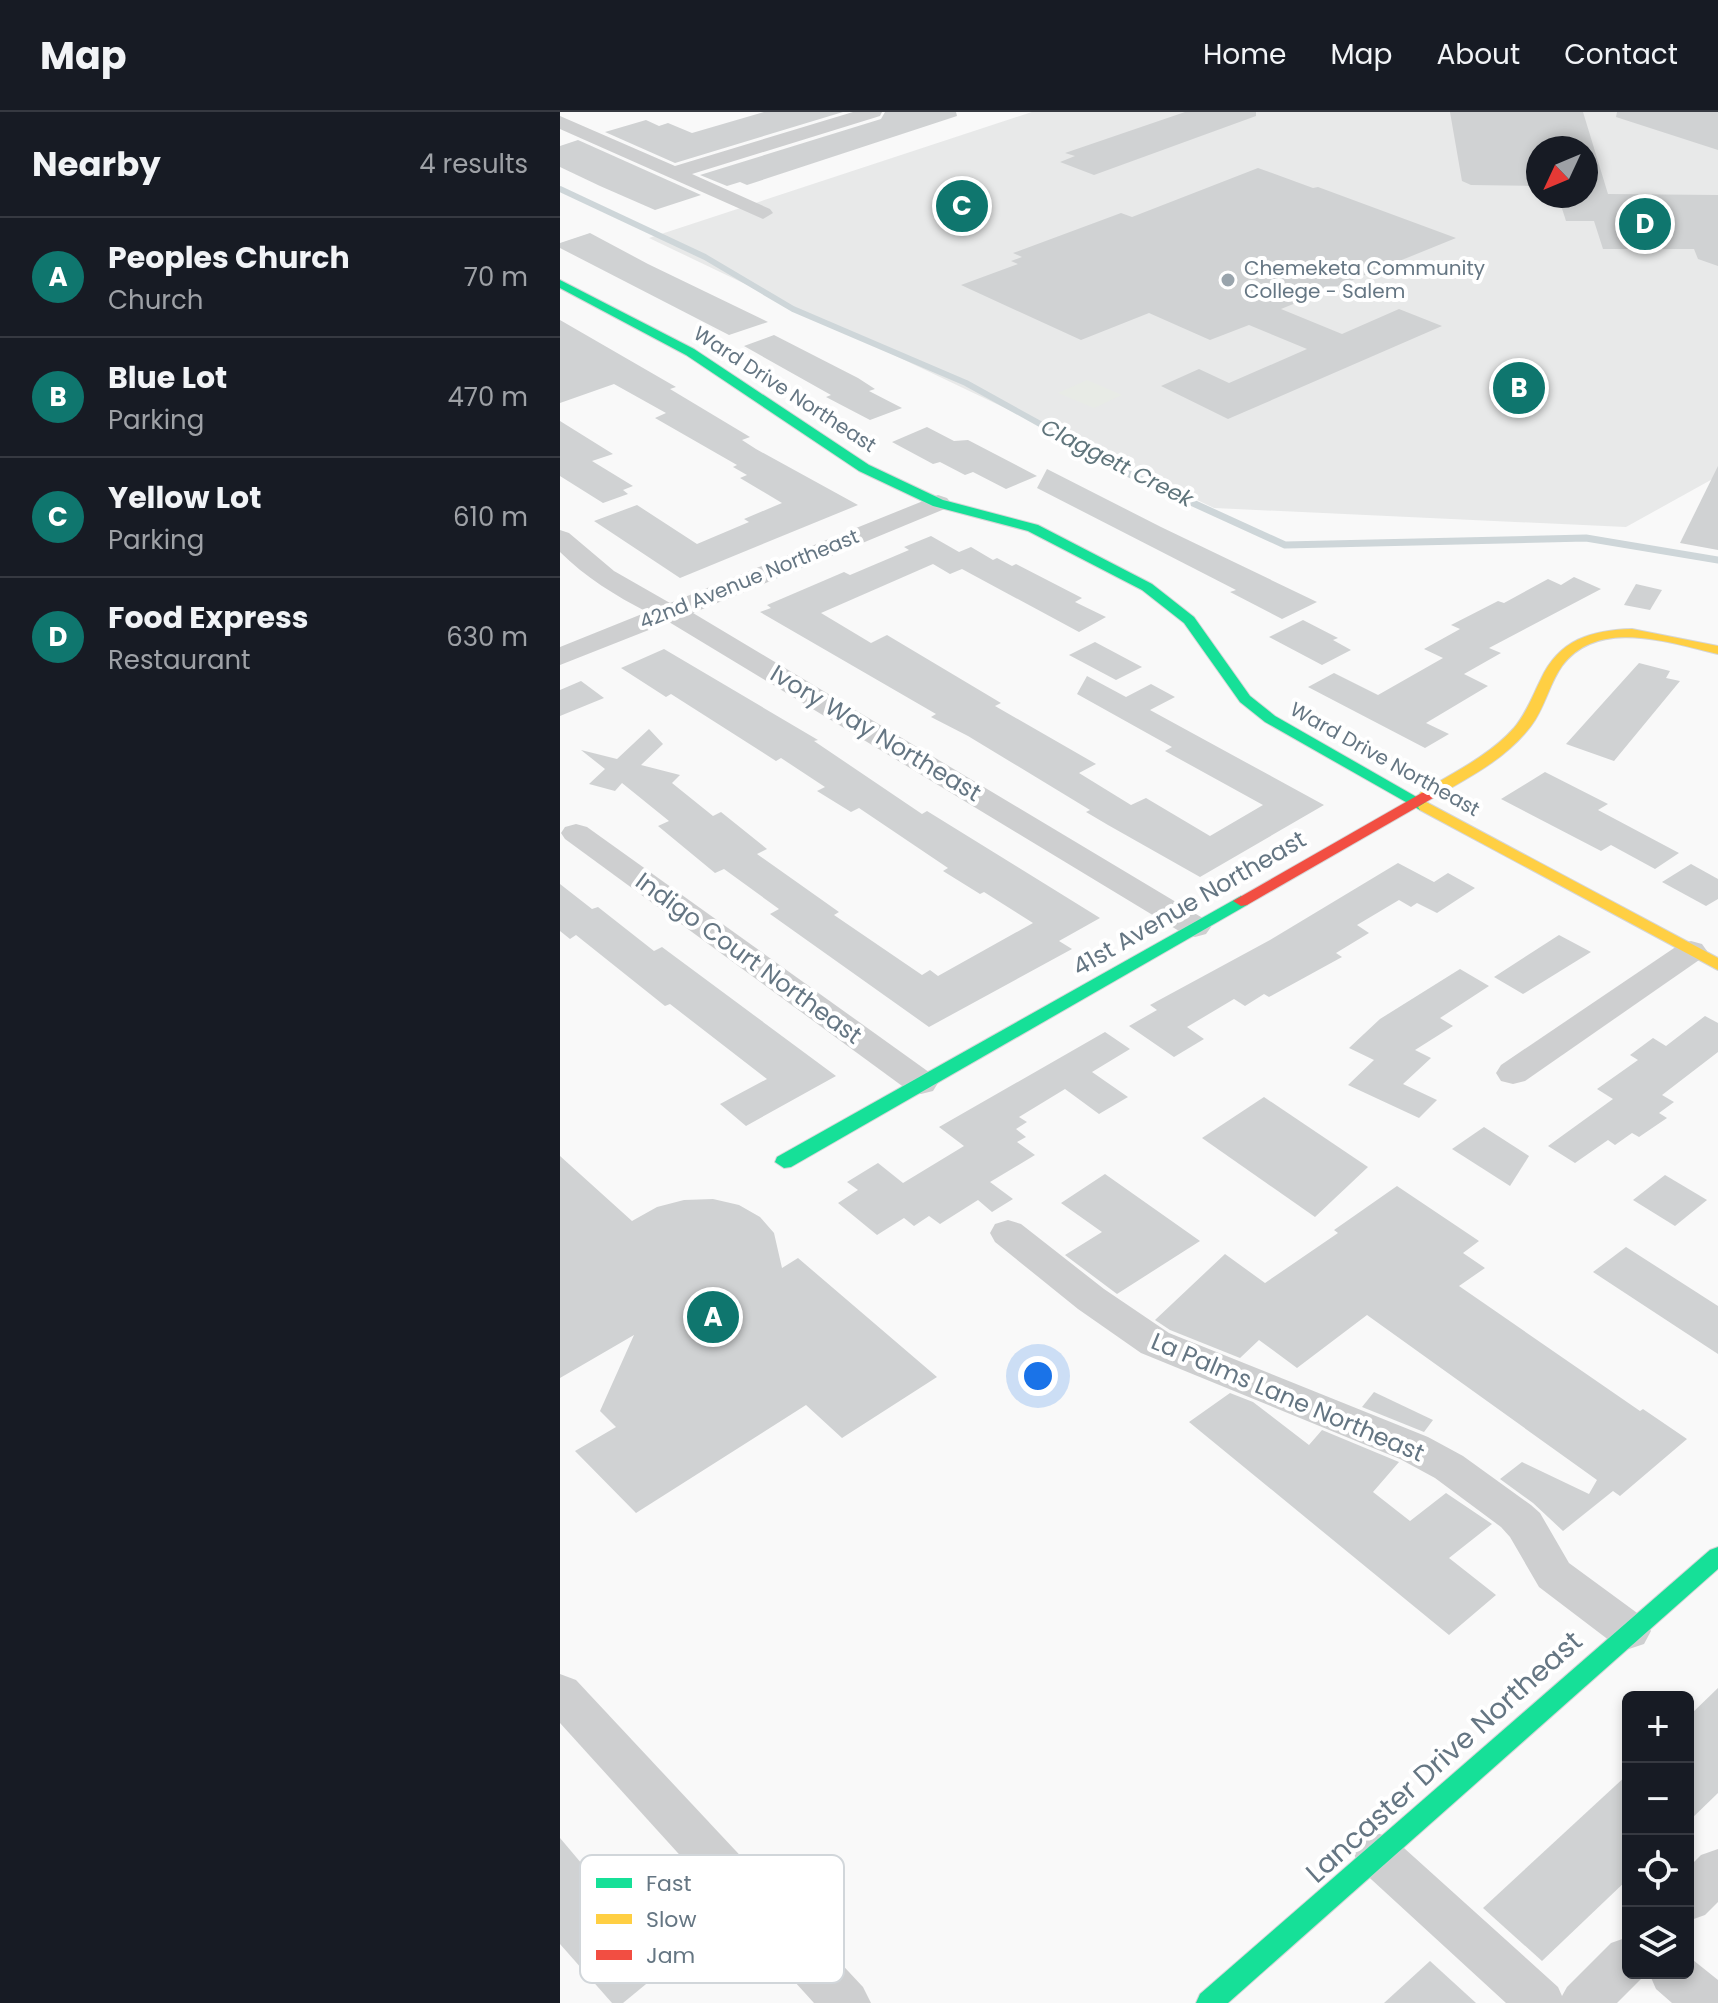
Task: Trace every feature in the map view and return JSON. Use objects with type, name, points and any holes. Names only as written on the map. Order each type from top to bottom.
[{"type":"street","points":[[673,173],[873,112]]},
{"type":"street","points":[[560,122],[763,213]]},
{"type":"street","name":"Ward Drive Northeast","points":[[560,283],[690,352],[762,397],[841,454],[938,503],[1033,528],[1147,587],[1189,620],[1245,699],[1270,719],[1705,958]]},
{"type":"street","name":"42nd Avenue Northeast","points":[[560,657],[938,503]]},
{"type":"street","name":"Ivory Way Northeast","points":[[560,538],[584,561],[643,600],[692,622],[1195,927]]},
{"type":"street","name":"41st Avenue Northeast","points":[[784,1162],[1417,802],[1496,750],[1522,728],[1533,714],[1558,662],[1577,642],[1590,636],[1612,633],[1718,650]]},
{"type":"street","name":"Indigo Court Northeast","points":[[576,833],[921,1083]]},
{"type":"street","points":[[1513,1073],[1705,958]]},
{"type":"street","name":"La Palms Lane Northeast","points":[[1008,1233],[1091,1299],[1155,1343],[1414,1448],[1449,1467],[1525,1525],[1554,1575],[1629,1631]]},
{"type":"street","name":"Lancaster Drive Northeast","points":[[1209,2003],[1718,1556]]},
{"type":"street","points":[[560,1693],[709,1855]]},
{"type":"street","points":[[1377,1854],[1541,2003]]},
{"type":"street","points":[[1694,1894],[1718,1870]]},
{"type":"street","points":[[1584,2003],[1622,1965]]},
{"type":"street","points":[[1680,1979],[1709,2003]]},
{"type":"street","points":[[828,1983],[846,2003]]},
{"type":"shaded area","name":"Chemeketa Community College - Salem","points":[[1032,112],[1718,112],[1718,476],[1626,527],[1214,508],[649,238]]},
{"type":"shaded area","points":[[1087,380],[1122,395],[1094,408],[1058,393]]},
{"type":"building","points":[[764,112],[843,112],[675,163],[605,132],[646,120],[659,126],[668,123],[692,133]]},
{"type":"building","points":[[885,112],[956,112],[957,116],[747,185],[740,182],[727,186],[700,175],[881,119]]},
{"type":"building","points":[[1185,112],[1256,112],[1256,116],[1094,175],[1060,162],[1075,156],[1065,153]]},
{"type":"building","points":[[1450,112],[1583,112],[1590,136],[1526,136],[1526,186],[1471,185],[1462,181]]},
{"type":"building","points":[[1617,112],[1718,112],[1718,150],[1616,117]]},
{"type":"building","points":[[578,140],[701,195],[655,210],[600,186],[560,167],[560,146]]},
{"type":"building","points":[[1598,161],[1608,194],[1718,195],[1718,266],[1698,259],[1694,249],[1603,249],[1594,221],[1566,221],[1562,208],[1598,208]]},
{"type":"building","points":[[1258,168],[1456,238],[1281,309],[1342,334],[1399,309],[1442,326],[1228,419],[1161,386],[1199,369],[1229,383],[1307,349],[1249,325],[1210,340],[1149,313],[1081,340],[961,285],[1018,264],[1011,261],[1022,257],[1013,253],[1121,213],[1132,217]]},
{"type":"building","points":[[590,233],[768,322],[729,335],[560,248],[560,243]]},
{"type":"building","points":[[560,320],[676,387],[670,389],[750,437],[742,440],[756,449],[858,505],[680,578],[594,521],[637,505],[697,544],[749,522],[744,519],[782,503],[740,478],[747,475],[733,467],[737,465],[655,418],[666,413],[614,384],[560,403]]},
{"type":"building","points":[[774,335],[858,378],[875,389],[869,391],[902,408],[870,420],[826,397],[831,395],[744,346]]},
{"type":"building","points":[[560,421],[613,454],[592,461],[633,486],[623,490],[628,494],[603,503],[560,476]]},
{"type":"building","points":[[927,427],[954,441],[968,440],[1037,476],[1006,489],[973,472],[965,475],[940,462],[933,464],[892,442]]},
{"type":"building","points":[[1718,466],[1718,550],[1680,543]]},
{"type":"building","points":[[1047,469],[1317,602],[1282,619],[1230,592],[1236,590],[1037,488]]},
{"type":"building","points":[[931,536],[959,552],[971,547],[993,560],[997,558],[1012,566],[1016,564],[1082,598],[1075,602],[1106,617],[1079,632],[962,569],[950,574],[933,564],[821,613],[871,643],[887,635],[1001,703],[995,706],[1096,764],[1079,773],[1131,805],[1146,798],[1210,836],[1263,805],[1165,751],[1172,747],[1077,694],[1087,676],[1126,697],[1151,684],[1175,697],[1150,710],[1324,805],[1200,877],[1086,812],[1090,810],[968,736],[931,717],[936,714],[760,612],[771,608],[767,605],[844,572],[850,575],[909,550],[904,547]]},
{"type":"building","points":[[1574,577],[1601,589],[1489,648],[1501,653],[1464,674],[1488,686],[1426,723],[1449,734],[1425,748],[1308,687],[1334,673],[1378,695],[1443,658],[1424,649],[1460,629],[1451,625],[1498,601],[1504,603],[1548,579],[1561,585]]},
{"type":"building","points":[[1636,584],[1662,590],[1650,610],[1624,605]]},
{"type":"building","points":[[1303,620],[1338,638],[1333,640],[1351,650],[1322,665],[1269,637]]},
{"type":"building","points":[[1095,642],[1142,667],[1116,680],[1069,655]]},
{"type":"building","points":[[664,649],[818,740],[814,741],[922,814],[927,811],[1100,918],[1059,941],[1072,949],[929,1027],[770,914],[779,909],[724,869],[715,873],[658,826],[669,821],[622,783],[615,791],[589,784],[605,769],[581,750],[617,759],[649,729],[663,744],[641,765],[680,775],[672,783],[713,816],[721,812],[767,849],[757,854],[839,912],[834,915],[922,975],[930,970],[938,976],[1033,923],[943,871],[948,868],[859,808],[851,812],[817,791],[825,787],[781,758],[776,761],[671,694],[666,697],[621,668]]},
{"type":"building","points":[[1639,663],[1670,671],[1666,678],[1680,681],[1614,761],[1566,744]]},
{"type":"building","points":[[581,681],[604,698],[560,716],[560,690]]},
{"type":"building","points":[[1545,772],[1608,804],[1598,810],[1679,853],[1655,869],[1611,845],[1601,851],[1501,799]]},
{"type":"building","points":[[1398,863],[1434,882],[1448,873],[1475,888],[1437,913],[1417,903],[1411,907],[1399,900],[1357,925],[1369,933],[1336,953],[1342,957],[1269,997],[1264,994],[1245,1006],[1234,999],[1187,1027],[1204,1039],[1174,1057],[1129,1026],[1157,1010],[1150,1005],[1270,940]]},
{"type":"building","points":[[1691,864],[1718,879],[1718,899],[1706,906],[1662,882]]},
{"type":"building","points":[[560,884],[592,909],[598,907],[654,951],[662,947],[836,1076],[746,1126],[720,1104],[767,1079],[670,1004],[665,1006],[576,935],[570,939],[560,931]]},
{"type":"building","points":[[1559,935],[1591,952],[1523,994],[1494,977]]},
{"type":"building","points":[[1460,969],[1489,986],[1440,1018],[1453,1026],[1415,1050],[1431,1058],[1403,1084],[1437,1100],[1419,1118],[1348,1085],[1374,1060],[1349,1048],[1380,1019]]},
{"type":"building","points":[[1705,1016],[1718,1023],[1718,1052],[1662,1095],[1674,1102],[1659,1113],[1667,1118],[1639,1137],[1632,1133],[1615,1145],[1608,1140],[1575,1163],[1548,1146],[1613,1099],[1597,1089],[1638,1060],[1630,1055],[1653,1038],[1666,1046]]},
{"type":"building","points":[[1105,1032],[1130,1049],[1092,1072],[1128,1097],[1099,1114],[1065,1089],[1019,1117],[1027,1122],[1016,1129],[1026,1137],[1017,1142],[1035,1155],[990,1182],[1013,1199],[992,1212],[978,1200],[940,1224],[929,1216],[914,1226],[904,1218],[877,1235],[838,1203],[858,1190],[847,1182],[878,1163],[903,1183],[964,1146],[939,1127]]},
{"type":"building","points":[[1264,1097],[1368,1167],[1315,1217],[1202,1138]]},
{"type":"building","points":[[1484,1127],[1529,1156],[1510,1186],[1452,1149]]},
{"type":"building","points":[[560,1156],[632,1221],[657,1207],[684,1200],[713,1199],[739,1205],[760,1217],[774,1233],[782,1268],[798,1258],[937,1377],[842,1438],[806,1405],[636,1513],[575,1451],[616,1427],[600,1411],[634,1335],[560,1378]]},
{"type":"building","points":[[1105,1174],[1200,1241],[1117,1294],[1065,1255],[1102,1232],[1061,1203]]},
{"type":"building","points":[[1665,1175],[1707,1200],[1675,1226],[1633,1200]]},
{"type":"building","points":[[1397,1186],[1479,1241],[1463,1253],[1485,1268],[1459,1286],[1640,1411],[1643,1409],[1687,1439],[1620,1496],[1613,1491],[1563,1531],[1533,1503],[1500,1479],[1522,1462],[1589,1494],[1597,1480],[1367,1315],[1297,1368],[1259,1340],[1240,1358],[1170,1330],[1155,1320],[1225,1254],[1265,1283],[1338,1233],[1334,1230]]},
{"type":"building","points":[[1626,1247],[1718,1306],[1718,1354],[1593,1272]]},
{"type":"building","points":[[1374,1392],[1433,1420],[1424,1432],[1362,1407]]},
{"type":"building","points":[[1230,1393],[1253,1402],[1309,1445],[1322,1430],[1399,1462],[1373,1492],[1410,1521],[1446,1493],[1492,1524],[1449,1558],[1496,1595],[1449,1635],[1189,1422]]},
{"type":"building","points":[[1718,1688],[1718,1793],[1694,1816],[1694,1763],[1694,1711]]},
{"type":"building","points":[[1622,1780],[1622,1885],[1542,1961],[1483,1908]]},
{"type":"building","points":[[560,1838],[580,1862],[580,1967],[560,1944]]},
{"type":"building","points":[[1430,1961],[1476,2003],[1384,2003]]},
{"type":"building","points":[[594,1983],[647,1983],[623,2003],[612,2003]]},
{"type":"waterway","name":"Claggett Creek","points":[[560,189],[705,257],[793,309],[966,383],[1051,430]]},
{"type":"waterway","name":"Claggett Creek","points":[[1047,428],[1125,472],[1285,545],[1586,538],[1718,560]]},
{"type":"traffic: fast","points":[[560,283],[690,352],[864,468],[938,503],[1033,528],[1147,587],[1189,620],[1245,699],[1270,719],[1426,807]]},
{"type":"traffic: fast","points":[[784,1162],[1241,901]]},
{"type":"traffic: fast","points":[[1209,2003],[1718,1556]]},
{"type":"traffic: slow","points":[[1427,795],[1480,764],[1505,745],[1531,716],[1557,663],[1572,647],[1590,638],[1610,634],[1655,636],[1718,650]]},
{"type":"traffic: slow","points":[[1426,807],[1718,965]]},
{"type":"traffic: jam","points":[[1241,901],[1427,795]]},
{"type":"place","name":"Yellow Lot","points":[[962,206]]},
{"type":"place","name":"Food Express","points":[[1645,224]]},
{"type":"place","name":"Chemeketa Community College - Salem","points":[[1228,280]]},
{"type":"place","name":"Blue Lot","points":[[1519,388]]},
{"type":"place","name":"Peoples Church","points":[[713,1317]]}]
